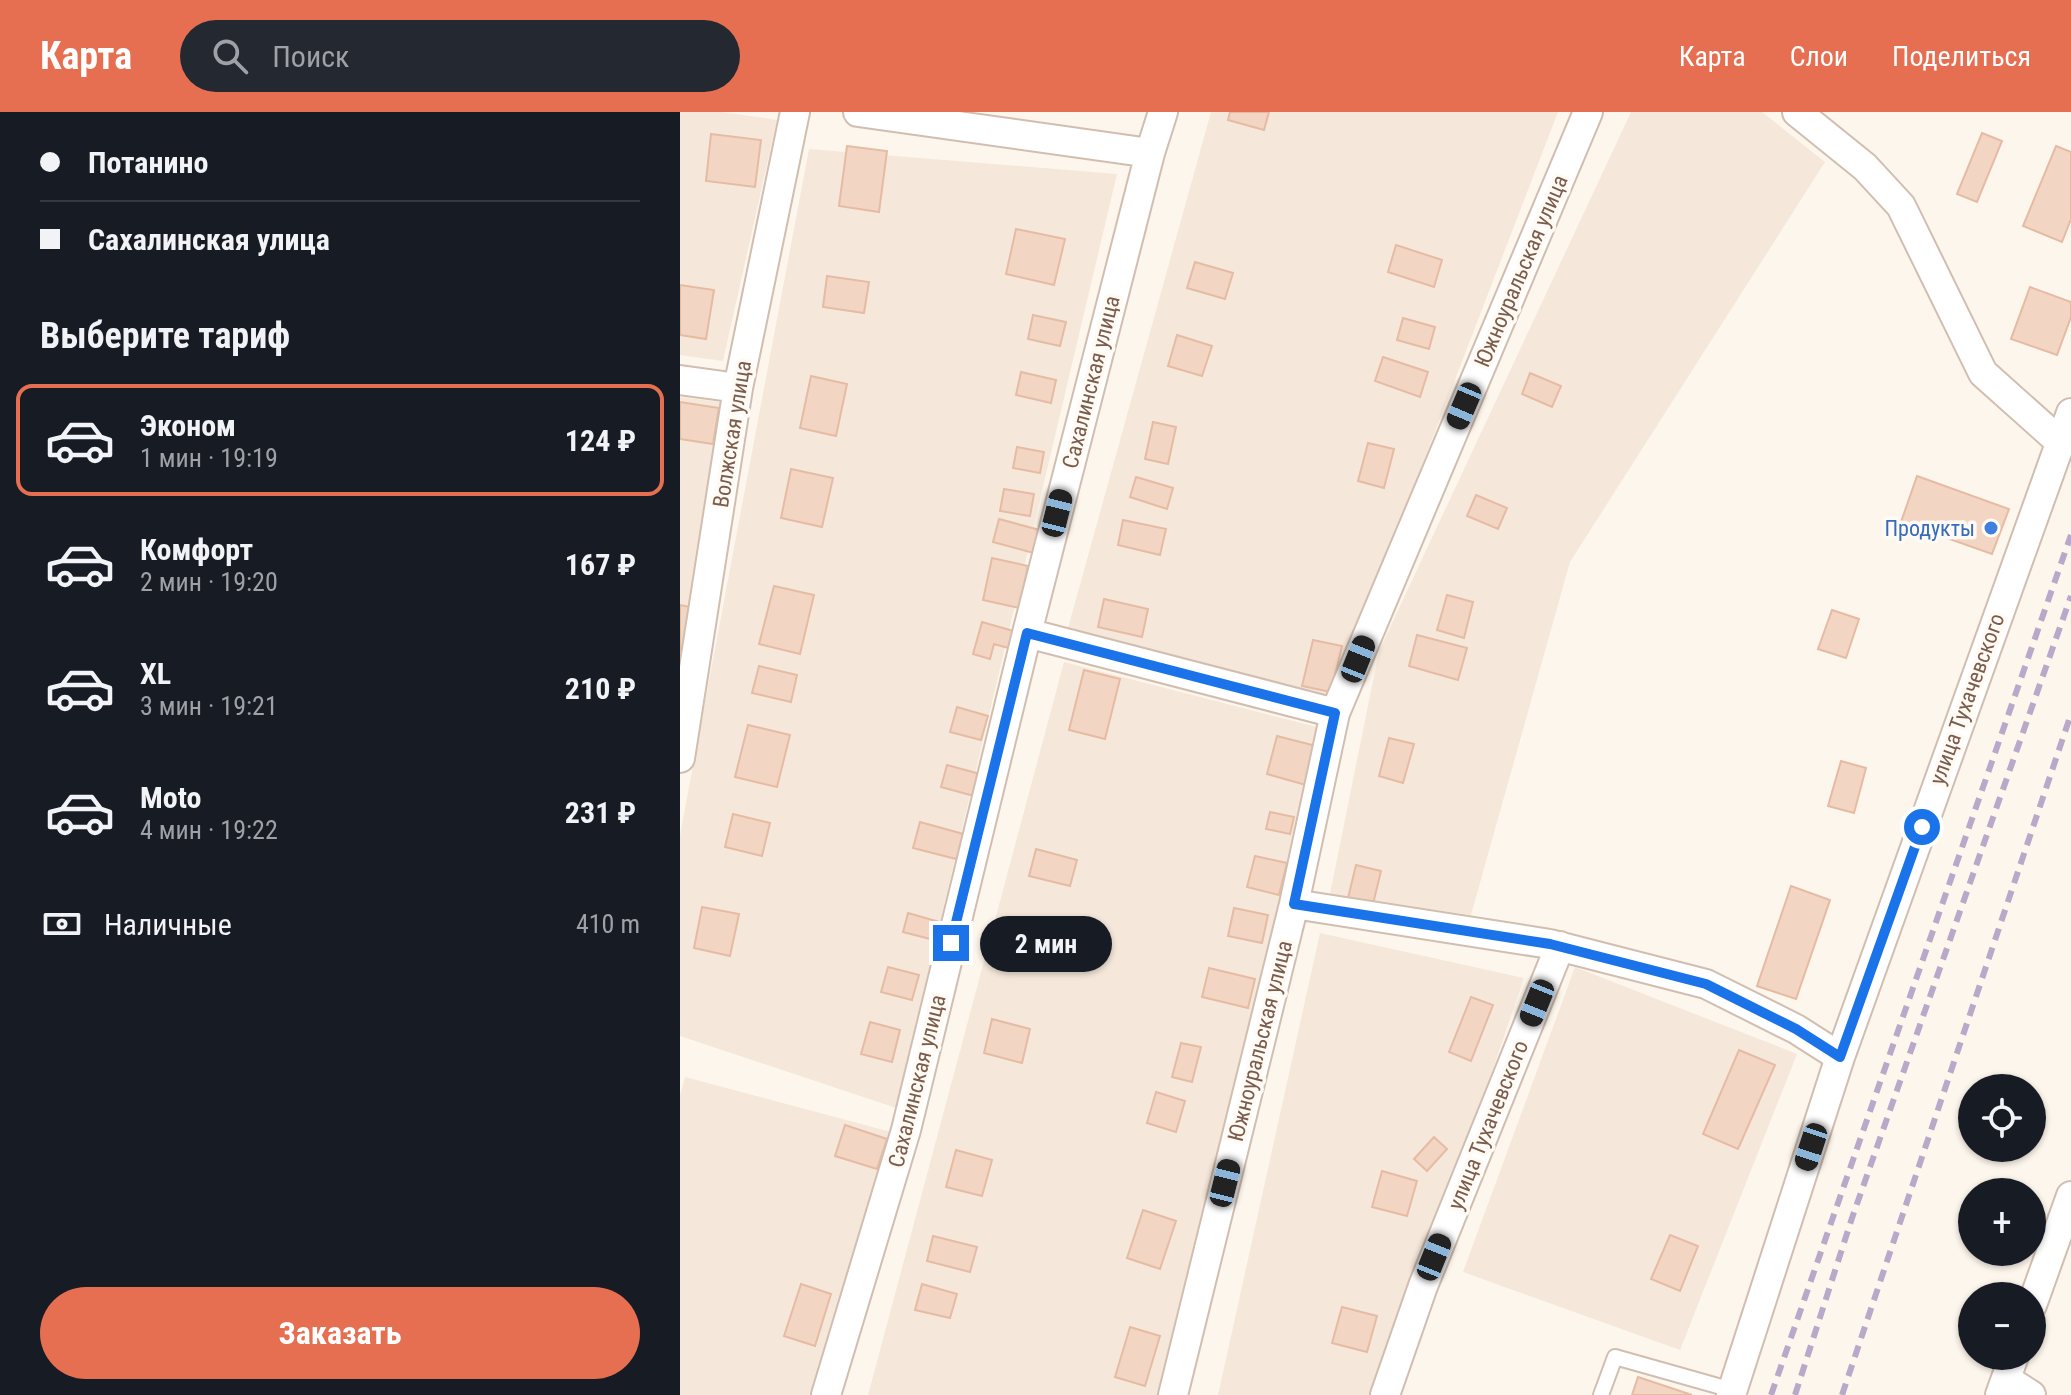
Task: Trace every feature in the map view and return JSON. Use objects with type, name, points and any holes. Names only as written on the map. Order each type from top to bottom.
[{"type":"street","name":"Волжская улица","points":[[680,758],[685,693],[738,388],[795,112]]},
{"type":"street","points":[[858,112],[1150,153]]},
{"type":"street","name":"Сахалинская улица","points":[[826,1395],[906,1130],[1027,633],[1163,112]]},
{"type":"street","name":"Южноуральская улица","points":[[1173,1395],[1294,904],[1335,713],[1588,112]]},
{"type":"street","points":[[1797,112],[1865,167],[1901,206],[1983,373],[2059,441]]},
{"type":"street","points":[[680,380],[738,388]]},
{"type":"street","name":"улица Тухачевского","points":[[1732,1392],[1840,1057],[2071,413]]},
{"type":"street","points":[[1027,633],[1335,713]]},
{"type":"street","points":[[1294,904],[1560,946],[1706,984],[1796,1029],[1840,1057]]},
{"type":"street","name":"улица Тухачевского","points":[[1385,1395],[1423,1286],[1560,946]]},
{"type":"street","points":[[2040,1282],[2071,1196]]},
{"type":"street","points":[[2006,1377],[2031,1395]]},
{"type":"lane","points":[[1601,1395],[1615,1357],[1732,1392]]},
{"type":"shaded area","points":[[680,112],[723,112],[777,120],[723,361],[680,355]]},
{"type":"shaded area","points":[[1211,112],[1558,112],[1331,702],[1068,628]]},
{"type":"shaded area","points":[[1631,112],[1762,112],[1825,162],[1570,562],[1471,915],[1330,894],[1379,651]]},
{"type":"shaded area","points":[[809,149],[1117,174],[896,1108],[680,1036],[680,835]]},
{"type":"shaded area","points":[[680,397],[728,403],[680,672]]},
{"type":"shaded area","points":[[1064,662],[1321,728],[1167,1395],[868,1395]]},
{"type":"shaded area","points":[[1320,933],[1524,978],[1382,1395],[1218,1395]]},
{"type":"shaded area","points":[[1575,967],[1797,1054],[1680,1350],[1463,1272]]},
{"type":"shaded area","points":[[685,1077],[895,1133],[811,1395],[680,1395],[680,1095]]},
{"type":"building","points":[[1230,112],[1269,112],[1264,130],[1228,120]]},
{"type":"building","points":[[1982,133],[2002,141],[1977,202],[1957,194]]},
{"type":"building","points":[[711,134],[761,140],[755,187],[706,181]]},
{"type":"building","points":[[847,146],[887,151],[879,212],[839,206]]},
{"type":"building","points":[[2056,146],[2071,152],[2071,219],[2062,242],[2023,226]]},
{"type":"building","points":[[1016,229],[1065,239],[1054,285],[1006,274]]},
{"type":"building","points":[[1396,245],[1442,260],[1434,287],[1388,272]]},
{"type":"building","points":[[1195,262],[1233,273],[1225,299],[1187,288]]},
{"type":"building","points":[[827,276],[869,282],[864,313],[823,307]]},
{"type":"building","points":[[680,285],[714,290],[706,339],[680,335]]},
{"type":"building","points":[[2030,287],[2071,302],[2071,317],[2057,355],[2011,339]]},
{"type":"building","points":[[1033,315],[1066,322],[1060,346],[1028,339]]},
{"type":"building","points":[[1403,318],[1435,327],[1429,349],[1397,340]]},
{"type":"building","points":[[1177,335],[1212,346],[1202,376],[1168,366]]},
{"type":"building","points":[[1383,357],[1428,372],[1420,397],[1375,381]]},
{"type":"building","points":[[1021,372],[1056,380],[1051,403],[1016,395]]},
{"type":"building","points":[[1530,373],[1561,386],[1552,407],[1522,394]]},
{"type":"building","points":[[811,376],[847,384],[836,436],[800,428]]},
{"type":"building","points":[[680,402],[719,408],[713,444],[680,439]]},
{"type":"building","points":[[1153,422],[1176,427],[1168,464],[1145,459]]},
{"type":"building","points":[[1368,443],[1394,449],[1384,488],[1358,481]]},
{"type":"building","points":[[1017,447],[1044,452],[1040,473],[1013,468]]},
{"type":"building","points":[[791,469],[833,478],[822,527],[781,518]]},
{"type":"building","points":[[1917,476],[2009,509],[1992,554],[1901,522]]},
{"type":"building","points":[[1136,477],[1173,488],[1167,509],[1130,497]]},
{"type":"building","points":[[1004,489],[1034,494],[1030,516],[1000,511]]},
{"type":"building","points":[[1476,495],[1507,508],[1498,529],[1467,516]]},
{"type":"building","points":[[999,519],[1047,532],[1041,555],[993,542]]},
{"type":"building","points":[[1123,520],[1166,529],[1160,555],[1118,545]]},
{"type":"building","points":[[992,558],[1028,566],[1019,608],[983,600]]},
{"type":"building","points":[[774,586],[814,595],[800,654],[759,644]]},
{"type":"building","points":[[1447,595],[1473,602],[1464,638],[1437,630]]},
{"type":"building","points":[[1104,599],[1148,609],[1142,637],[1098,627]]},
{"type":"building","points":[[680,605],[690,607],[682,651],[680,651]]},
{"type":"building","points":[[1832,610],[1859,619],[1846,658],[1818,649]]},
{"type":"building","points":[[982,622],[1017,632],[1012,649],[994,644],[990,659],[973,654]]},
{"type":"building","points":[[1417,635],[1467,648],[1458,680],[1409,666]]},
{"type":"building","points":[[1313,640],[1342,646],[1331,692],[1302,686]]},
{"type":"building","points":[[759,666],[797,675],[791,702],[752,693]]},
{"type":"building","points":[[1084,670],[1120,679],[1105,739],[1069,730]]},
{"type":"building","points":[[957,707],[988,716],[981,740],[950,732]]},
{"type":"building","points":[[748,725],[790,735],[777,787],[735,777]]},
{"type":"building","points":[[1277,736],[1316,746],[1306,785],[1267,774]]},
{"type":"building","points":[[1389,738],[1414,744],[1403,783],[1379,776]]},
{"type":"building","points":[[1841,761],[1866,768],[1854,813],[1828,806]]},
{"type":"building","points":[[947,765],[980,774],[974,796],[941,787]]},
{"type":"building","points":[[1270,812],[1294,817],[1290,834],[1266,829]]},
{"type":"building","points":[[733,814],[770,823],[762,856],[725,847]]},
{"type":"building","points":[[920,822],[967,835],[960,860],[913,848]]},
{"type":"building","points":[[1036,849],[1077,860],[1070,886],[1029,876]]},
{"type":"building","points":[[1255,856],[1287,863],[1279,895],[1247,887]]},
{"type":"building","points":[[1356,865],[1381,871],[1373,904],[1348,898]]},
{"type":"building","points":[[1791,886],[1830,900],[1796,999],[1757,986]]},
{"type":"building","points":[[702,907],[739,914],[730,956],[694,948]]},
{"type":"building","points":[[1234,908],[1268,915],[1262,943],[1228,936]]},
{"type":"building","points":[[908,913],[943,923],[938,941],[903,932]]},
{"type":"building","points":[[1018,919],[1065,931],[1055,970],[1008,958]]},
{"type":"building","points":[[888,967],[919,975],[912,1000],[881,992]]},
{"type":"building","points":[[1209,968],[1255,979],[1248,1008],[1202,997]]},
{"type":"building","points":[[1471,997],[1493,1005],[1471,1061],[1449,1052]]},
{"type":"building","points":[[992,1019],[1030,1029],[1022,1063],[984,1053]]},
{"type":"building","points":[[870,1022],[900,1030],[892,1062],[861,1054]]},
{"type":"building","points":[[1181,1043],[1201,1047],[1192,1082],[1172,1077]]},
{"type":"building","points":[[1739,1050],[1775,1065],[1738,1149],[1703,1134]]},
{"type":"building","points":[[1156,1092],[1185,1101],[1176,1132],[1147,1123]]},
{"type":"building","points":[[845,1125],[887,1139],[877,1169],[835,1156]]},
{"type":"building","points":[[1434,1137],[1447,1149],[1427,1171],[1414,1159]]},
{"type":"building","points":[[956,1150],[992,1160],[982,1196],[946,1187]]},
{"type":"building","points":[[1382,1171],[1417,1181],[1407,1216],[1372,1207]]},
{"type":"building","points":[[1143,1210],[1176,1221],[1160,1269],[1127,1258]]},
{"type":"building","points":[[1670,1235],[1698,1246],[1680,1291],[1651,1279]]},
{"type":"building","points":[[933,1236],[977,1247],[970,1272],[927,1261]]},
{"type":"building","points":[[801,1284],[831,1294],[815,1346],[784,1336]]},
{"type":"building","points":[[922,1284],[957,1294],[950,1318],[915,1310]]},
{"type":"building","points":[[1342,1307],[1377,1316],[1367,1352],[1332,1343]]},
{"type":"building","points":[[1130,1327],[1160,1336],[1145,1386],[1115,1377]]},
{"type":"building","points":[[1638,1377],[1692,1395],[1632,1395]]},
{"type":"railway","points":[[1771,1395],[2071,535]]},
{"type":"railway","points":[[1795,1395],[1852,1218],[2071,596]]},
{"type":"railway","points":[[1842,1395],[2071,714]]},
{"type":"place","name":"Продукты","points":[[1991,528]]},
{"type":"route","points":[[951,943],[1027,633],[1335,713],[1294,904],[1550,944],[1706,984],[1796,1029],[1840,1057],[1922,827]]}]
